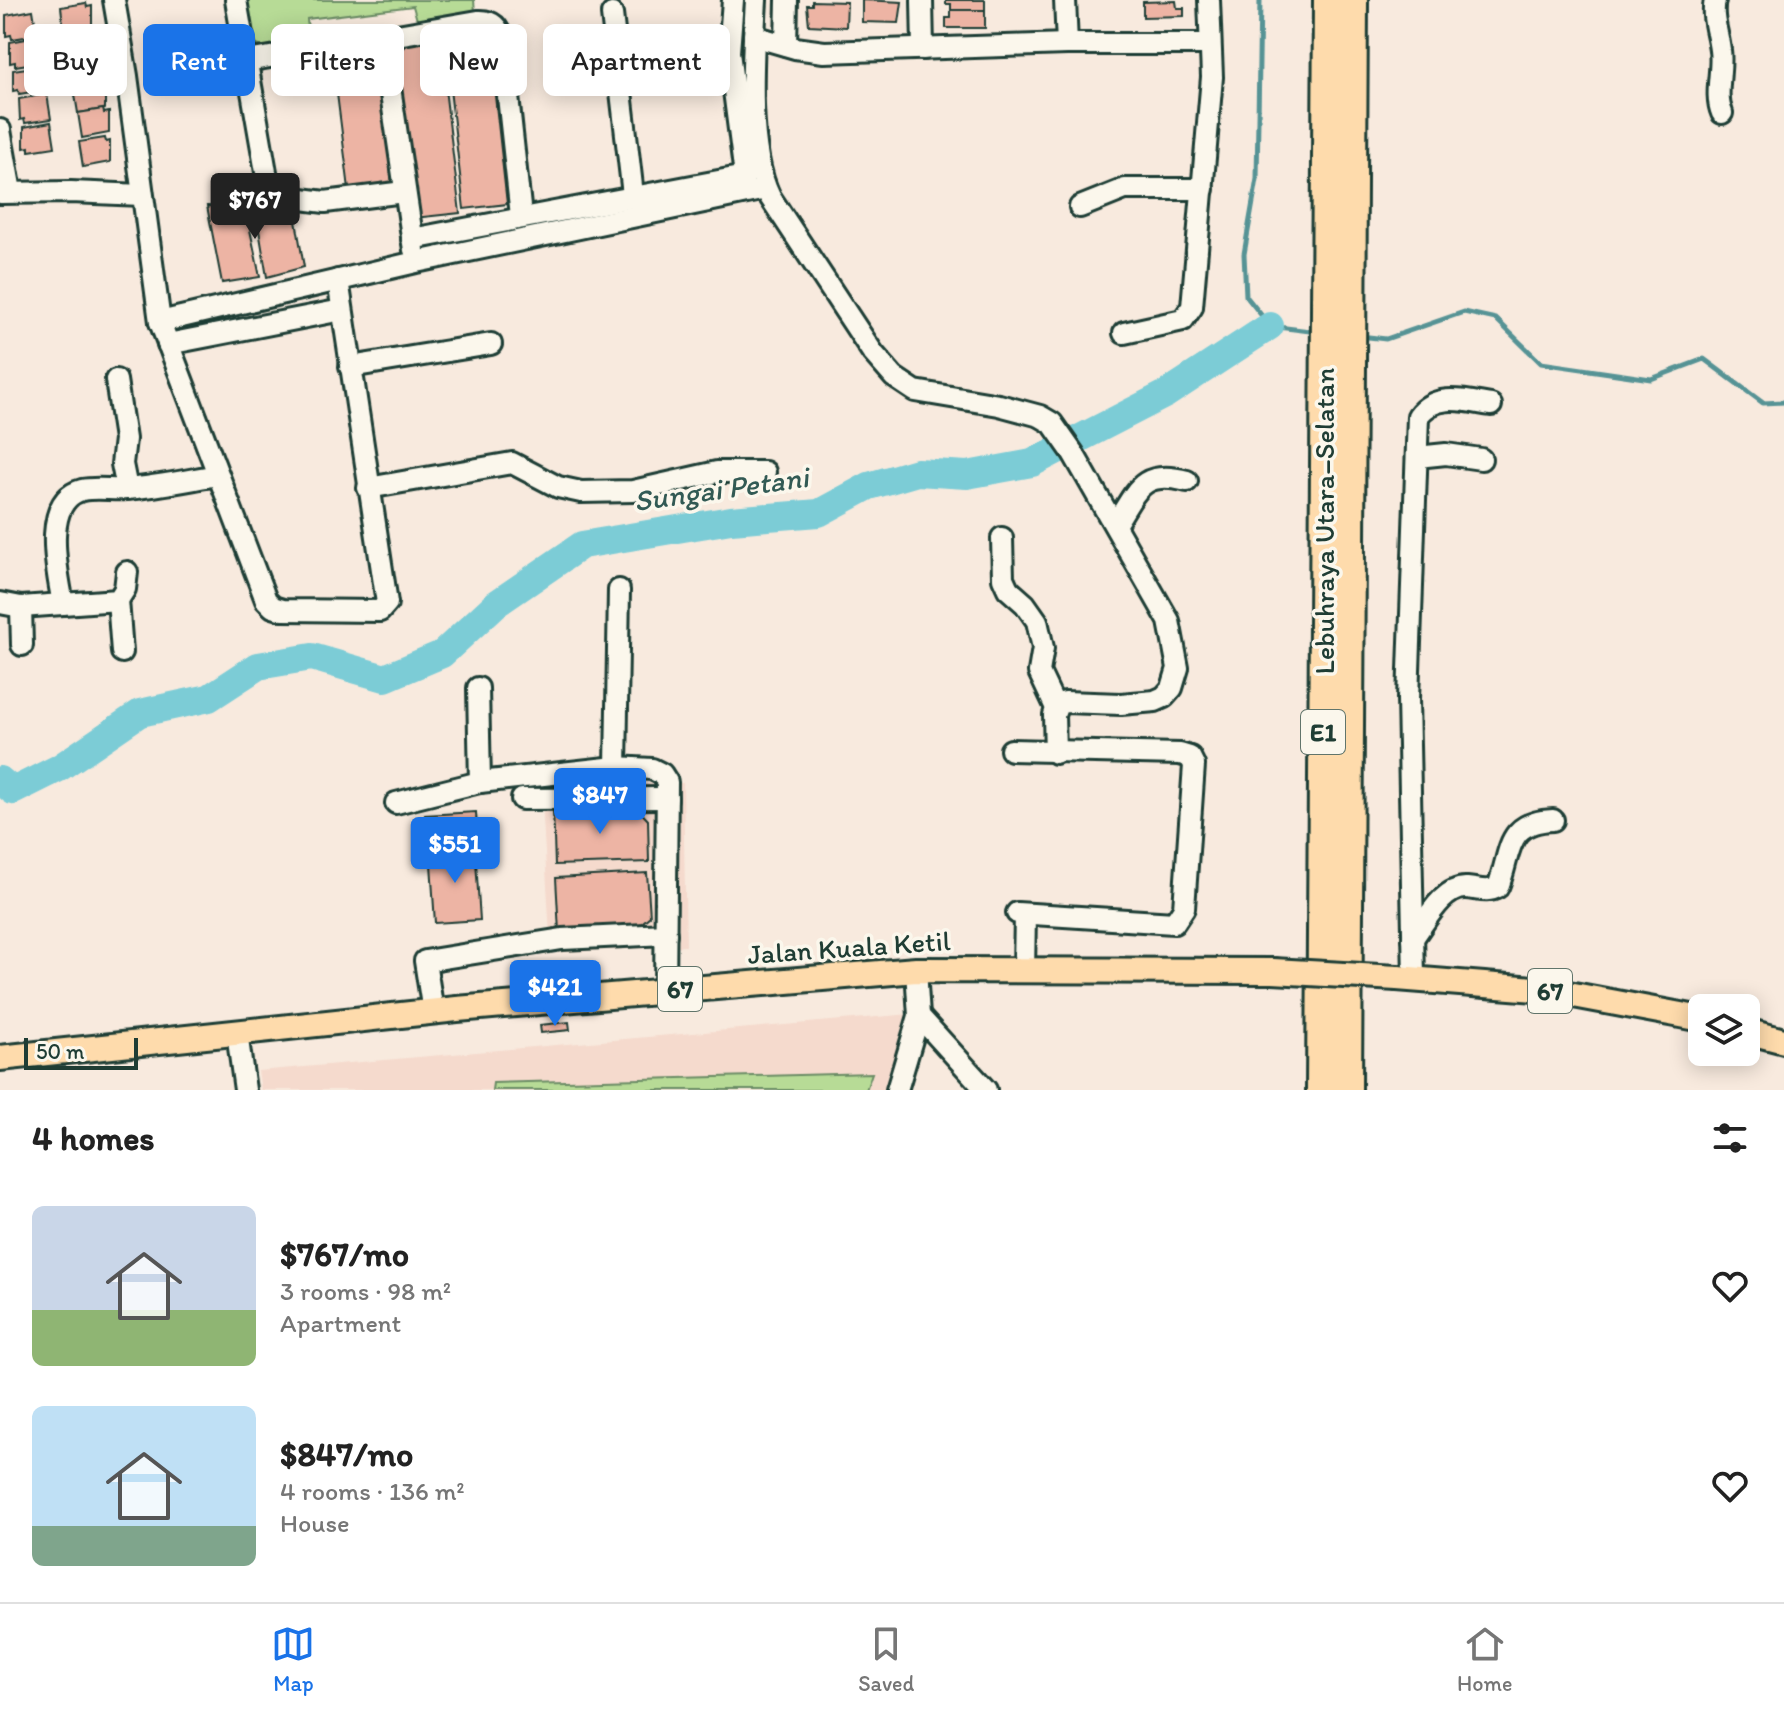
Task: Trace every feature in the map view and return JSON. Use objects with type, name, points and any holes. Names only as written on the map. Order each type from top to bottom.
[{"type":"highway","name":"Lebuhraya Utara–Selatan","points":[[1328,0],[1338,288],[1351,385],[1347,1090]]},
{"type":"highway","name":"Lebuhraya Utara–Selatan","points":[[1321,1090],[1325,374],[1338,288],[1353,0]]},
{"type":"main road","name":"Jalan Kuala Ketil","points":[[0,1058],[433,1012],[916,970],[1273,971],[1406,978],[1547,990],[1688,1016]]},
{"type":"main road","points":[[1760,1035],[1784,1041]]},
{"type":"street","points":[[114,0],[160,322],[266,600],[273,607],[283,610],[380,611],[386,608],[338,280]]},
{"type":"street","points":[[236,0],[240,24]]},
{"type":"street","points":[[733,0],[729,52],[757,180],[873,353],[894,377],[915,391],[999,405],[1052,423],[1073,453],[1169,621],[1177,656],[1177,680],[1164,697],[1155,701],[1121,704],[1065,702],[1056,708]]},
{"type":"street","points":[[756,0],[757,180]]},
{"type":"street","points":[[786,45],[787,0]]},
{"type":"street","points":[[922,0],[923,49]]},
{"type":"street","points":[[1065,0],[1067,44]]},
{"type":"street","points":[[1124,333],[1173,324],[1189,315],[1195,292],[1212,77],[1209,0]]},
{"type":"street","points":[[1715,0],[1713,21],[1721,51],[1719,98],[1722,113]]},
{"type":"street","points":[[612,14],[633,195]]},
{"type":"street","points":[[404,36],[485,21],[499,30],[521,216]]},
{"type":"street","points":[[754,36],[824,52],[1067,44],[1210,44]]},
{"type":"street","points":[[253,96],[270,195],[325,202],[404,192]]},
{"type":"street","points":[[391,96],[416,262]]},
{"type":"street","points":[[0,130],[5,192],[142,195]]},
{"type":"street","points":[[160,322],[757,180]]},
{"type":"street","points":[[412,239],[633,195],[757,180]]},
{"type":"street","points":[[1080,207],[1125,189],[1203,189]]},
{"type":"street","points":[[168,344],[342,310]]},
{"type":"street","points":[[350,367],[491,344]]},
{"type":"street","points":[[116,380],[125,439],[122,464],[127,489]]},
{"type":"street","points":[[1406,978],[1413,938],[1408,699],[1418,416],[1432,402],[1447,399],[1491,405]]},
{"type":"street","points":[[1417,457],[1446,454],[1481,459]]},
{"type":"street","points":[[368,488],[512,463],[558,487],[581,492],[633,491],[717,472],[765,472]]},
{"type":"street","points":[[63,604],[53,534],[59,514],[73,494],[83,490],[127,489],[218,475]]},
{"type":"street","points":[[1115,525],[1132,497],[1154,478],[1163,476],[1187,481]]},
{"type":"street","points":[[1002,538],[1003,578],[1008,589],[1025,604],[1037,621],[1043,648],[1039,672],[1056,708],[1055,753]]},
{"type":"street","points":[[122,652],[118,600],[125,589],[127,572]]},
{"type":"street","points":[[616,767],[619,590]]},
{"type":"street","points":[[0,603],[21,607],[118,600]]},
{"type":"street","points":[[21,607],[22,645]]},
{"type":"street","points":[[478,688],[480,782]]},
{"type":"street","points":[[1011,750],[1190,757],[1194,765],[1184,908],[1178,919],[1168,925],[1021,914],[1024,970]]},
{"type":"street","points":[[396,803],[480,782],[616,767],[652,769],[662,774],[667,782],[665,991]]},
{"type":"street","points":[[522,799],[667,798]]},
{"type":"street","points":[[1413,938],[1450,893],[1464,888],[1484,891],[1498,887],[1515,833],[1537,821],[1553,820]]},
{"type":"street","points":[[433,1012],[425,961],[562,939],[666,934]]},
{"type":"street","points":[[897,1090],[919,1016],[916,970]]},
{"type":"street","points":[[919,1016],[986,1090]]},
{"type":"street","points":[[237,1033],[245,1090]]},
{"type":"shaded area","points":[[683,783],[686,946],[551,953],[541,785]]},
{"type":"shaded area","points":[[911,1014],[886,1090],[261,1090],[258,1071]]},
{"type":"green space","points":[[247,0],[474,0],[475,12],[417,20],[413,6],[307,19],[307,24],[271,24],[271,49],[268,50],[255,44],[255,24],[251,24]]},
{"type":"green space","points":[[872,1073],[866,1090],[492,1090],[493,1083]]},
{"type":"building","points":[[862,0],[902,2],[899,23],[862,22]]},
{"type":"building","points":[[946,0],[985,0],[985,10],[951,10],[951,4],[946,4]]},
{"type":"building","points":[[812,1],[847,2],[846,27],[809,25],[807,5],[812,5]]},
{"type":"building","points":[[1176,1],[1177,8],[1184,8],[1184,16],[1143,17],[1143,2]]},
{"type":"building","points":[[86,3],[87,7],[92,6],[92,24],[63,24],[61,7]]},
{"type":"building","points":[[33,10],[35,24],[24,24],[24,37],[12,39],[11,35],[6,36],[6,15]]},
{"type":"building","points":[[951,10],[985,10],[985,28],[946,28],[946,18],[951,18]]},
{"type":"building","points":[[24,39],[24,65],[15,66],[15,62],[10,63],[10,42]]},
{"type":"building","points":[[420,41],[420,96],[446,96],[460,213],[414,218],[399,96],[404,96],[404,47],[408,42]]},
{"type":"building","points":[[24,68],[24,93],[13,91],[13,70]]},
{"type":"building","points":[[47,96],[51,119],[25,123],[24,119],[20,120],[19,99]]},
{"type":"building","points":[[75,96],[105,96],[105,109],[78,113]]},
{"type":"building","points":[[337,96],[382,96],[392,184],[349,189]]},
{"type":"building","points":[[451,96],[495,96],[507,204],[464,209]]},
{"type":"building","points":[[103,109],[104,113],[109,112],[109,133],[82,138],[78,113]]},
{"type":"building","points":[[51,122],[55,147],[29,151],[29,147],[24,148],[24,127]]},
{"type":"building","points":[[105,138],[106,142],[110,141],[110,162],[83,167],[79,142]]},
{"type":"building","points":[[207,206],[294,209],[304,267],[267,277],[258,224],[249,225],[260,277],[222,283]]},
{"type":"building","points":[[636,807],[648,820],[649,862],[555,865],[553,809]]},
{"type":"building","points":[[476,812],[478,846],[427,850],[425,815]]},
{"type":"building","points":[[475,847],[480,920],[435,923],[430,849]]},
{"type":"building","points":[[647,873],[650,916],[637,927],[559,932],[556,878]]},
{"type":"building","points":[[569,1022],[570,1030],[541,1033],[540,1025]]},
{"type":"waterway","points":[[1260,0],[1257,179],[1244,254],[1246,296],[1270,326],[1318,332]]},
{"type":"waterway","name":"Sungai Petani","points":[[1360,336],[1386,339],[1464,312],[1496,319],[1541,363],[1651,379],[1704,359],[1763,403],[1784,402]]},
{"type":"waterway","name":"Sungai Petani","points":[[0,780],[13,791],[59,768],[140,713],[209,698],[258,666],[312,657],[385,678],[442,654],[496,604],[582,545],[731,520],[819,513],[869,486],[917,472],[967,475],[1032,463],[1166,394],[1270,326]]}]
